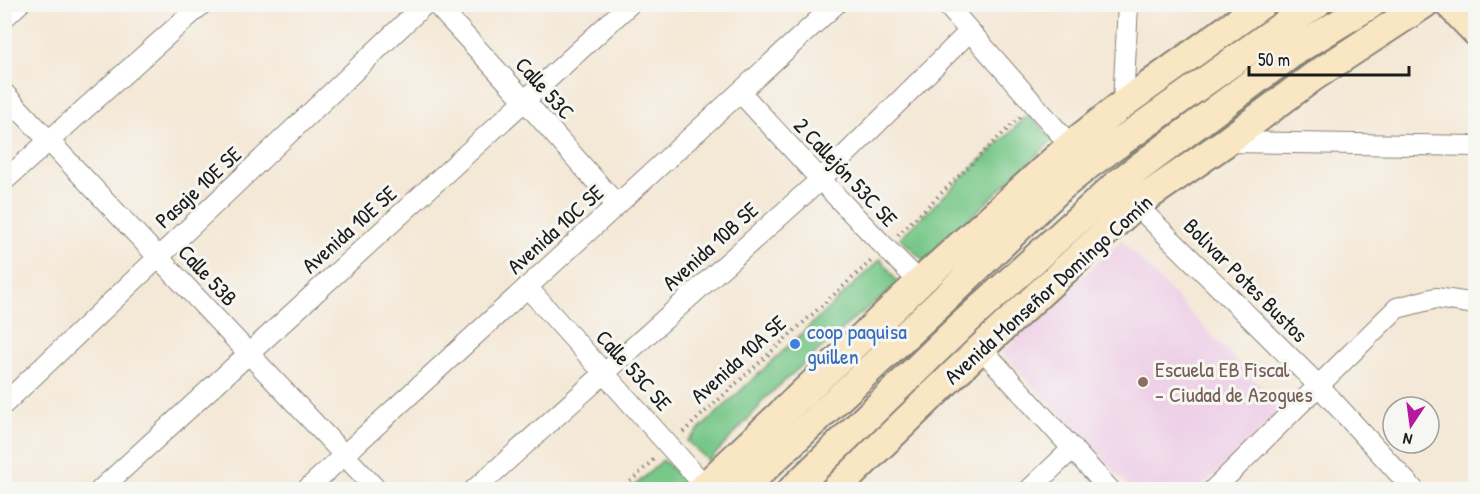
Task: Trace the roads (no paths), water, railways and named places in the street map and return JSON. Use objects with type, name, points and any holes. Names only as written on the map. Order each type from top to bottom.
[{"type":"main road","points":[[741,489],[1062,186],[1079,155],[1123,104],[1262,4]]},
{"type":"main road","points":[[703,488],[920,282],[1079,155],[1316,4]]},
{"type":"main road","name":"Avenida Monseñor Domingo Comín","points":[[792,489],[962,325],[1126,195],[1296,50],[1371,4]]},
{"type":"main road","name":"Avenida Monseñor Domingo Comín","points":[[835,489],[981,348],[1126,195],[1226,142],[1313,77],[1424,4]]},
{"type":"main road","points":[[1449,4],[1476,32]]},
{"type":"street","points":[[4,18],[19,4]]},
{"type":"street","points":[[4,181],[202,4]]},
{"type":"street","name":"Pasaje 10E SE","points":[[4,404],[425,4]]},
{"type":"street","name":"Calle 53C","points":[[436,4],[617,205]]},
{"type":"street","name":"Avenida 10E SE","points":[[100,489],[630,4]]},
{"type":"street","name":"Avenida 10C SE","points":[[306,489],[836,4]]},
{"type":"street","points":[[946,4],[1079,155]]},
{"type":"street","points":[[1123,104],[1128,4]]},
{"type":"street","name":"Avenida 10B SE","points":[[474,489],[820,180],[970,31]]},
{"type":"street","name":"2 Callejón 53C SE","points":[[740,92],[820,180],[920,282]]},
{"type":"street","name":"Calle 53B","points":[[4,93],[377,489]]},
{"type":"street","points":[[1226,142],[1476,146]]},
{"type":"street","name":"Bolivar Potes Bustos","points":[[1126,195],[1319,386],[1414,489]]},
{"type":"street","name":"Calle 53C SE","points":[[527,287],[669,445],[703,488]]},
{"type":"street","points":[[1213,489],[1397,308],[1436,298],[1476,304]]},
{"type":"street","points":[[981,348],[1110,489]]},
{"type":"street","points":[[1029,489],[1073,448]]},
{"type":"place","name":"coop paquisa guillen","points":[[795,344]]},
{"type":"place","name":"Escuela EB Fiscal - Ciudad de Azogues","points":[[1143,382]]}]
